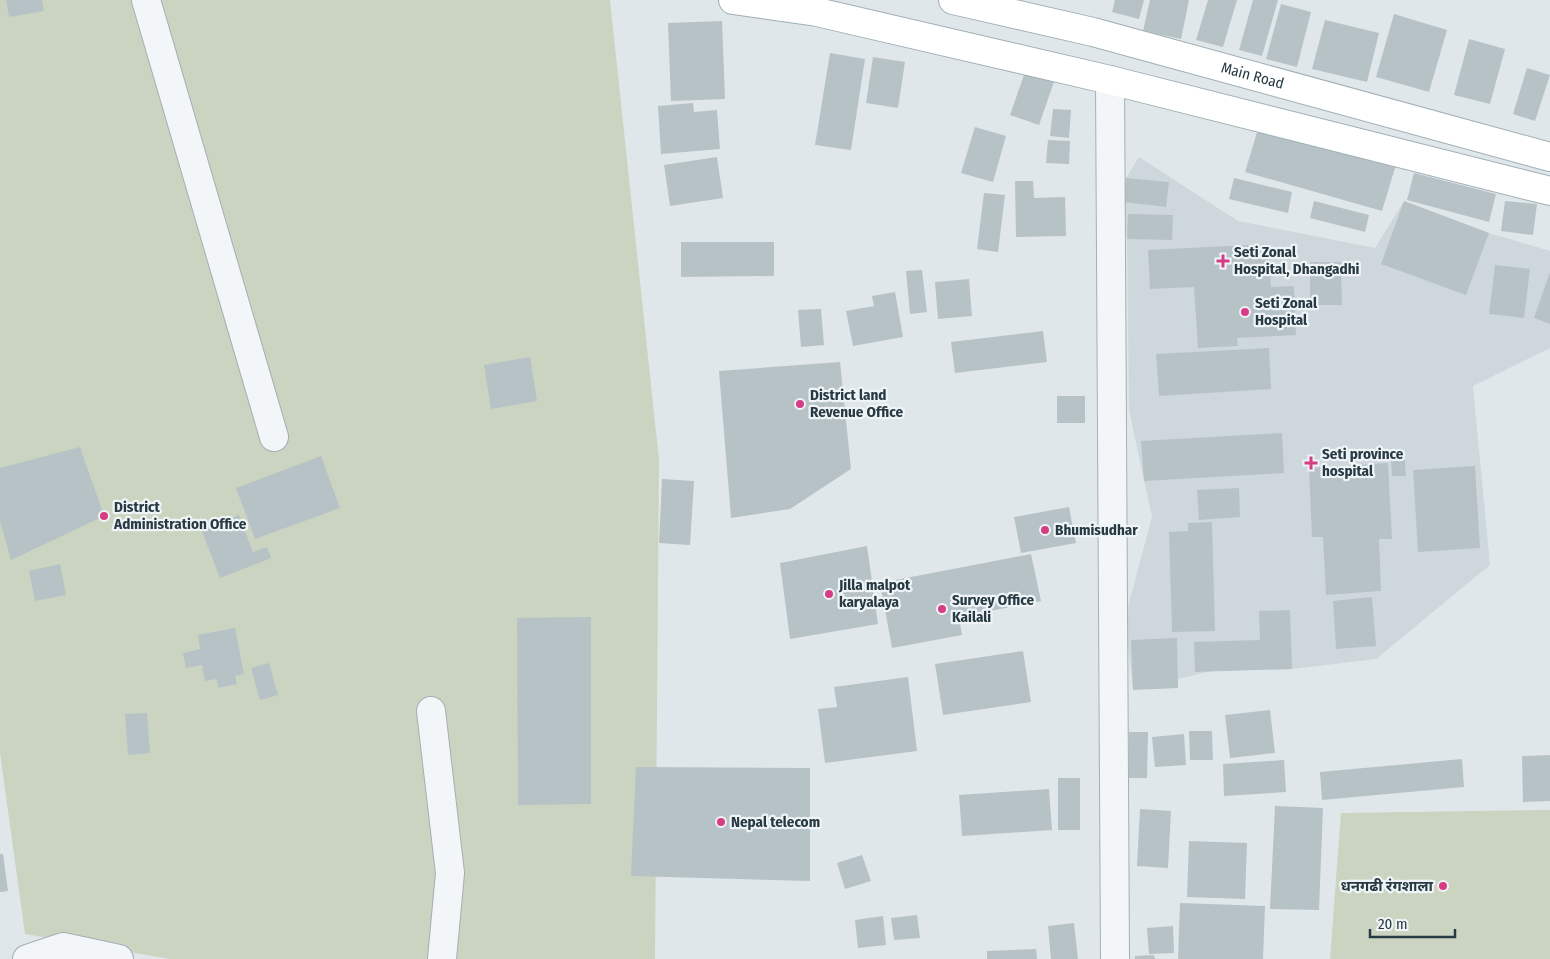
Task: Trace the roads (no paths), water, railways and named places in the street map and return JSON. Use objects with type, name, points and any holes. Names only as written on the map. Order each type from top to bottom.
[{"type":"main road","points":[[732,0],[817,12],[1110,80],[1550,191]]},
{"type":"main road","name":"Main Road","points":[[953,0],[1093,32],[1550,157]]},
{"type":"street","points":[[146,0],[274,437]]},
{"type":"street","points":[[1110,80],[1115,959]]},
{"type":"street","points":[[431,710],[450,872],[442,959]]},
{"type":"street","points":[[27,959],[62,947],[119,959]]},
{"type":"place","name":"Seti Zonal Hospital, Dhangadhi","points":[[1223,261]]},
{"type":"place","name":"Seti Zonal Hospital","points":[[1245,312]]},
{"type":"place","name":"District land Revenue Office","points":[[800,404]]},
{"type":"place","name":"Seti province hospital","points":[[1311,463]]},
{"type":"place","name":"District Administration Office","points":[[104,516]]},
{"type":"place","name":"Bhumisudhar","points":[[1045,530]]},
{"type":"place","name":"Jilla malpot karyalaya","points":[[829,594]]},
{"type":"place","name":"Survey Office Kailali","points":[[942,609]]},
{"type":"place","name":"Nepal telecom","points":[[721,822]]},
{"type":"place","name":"धनगढी रंगशाला","points":[[1443,886]]}]
